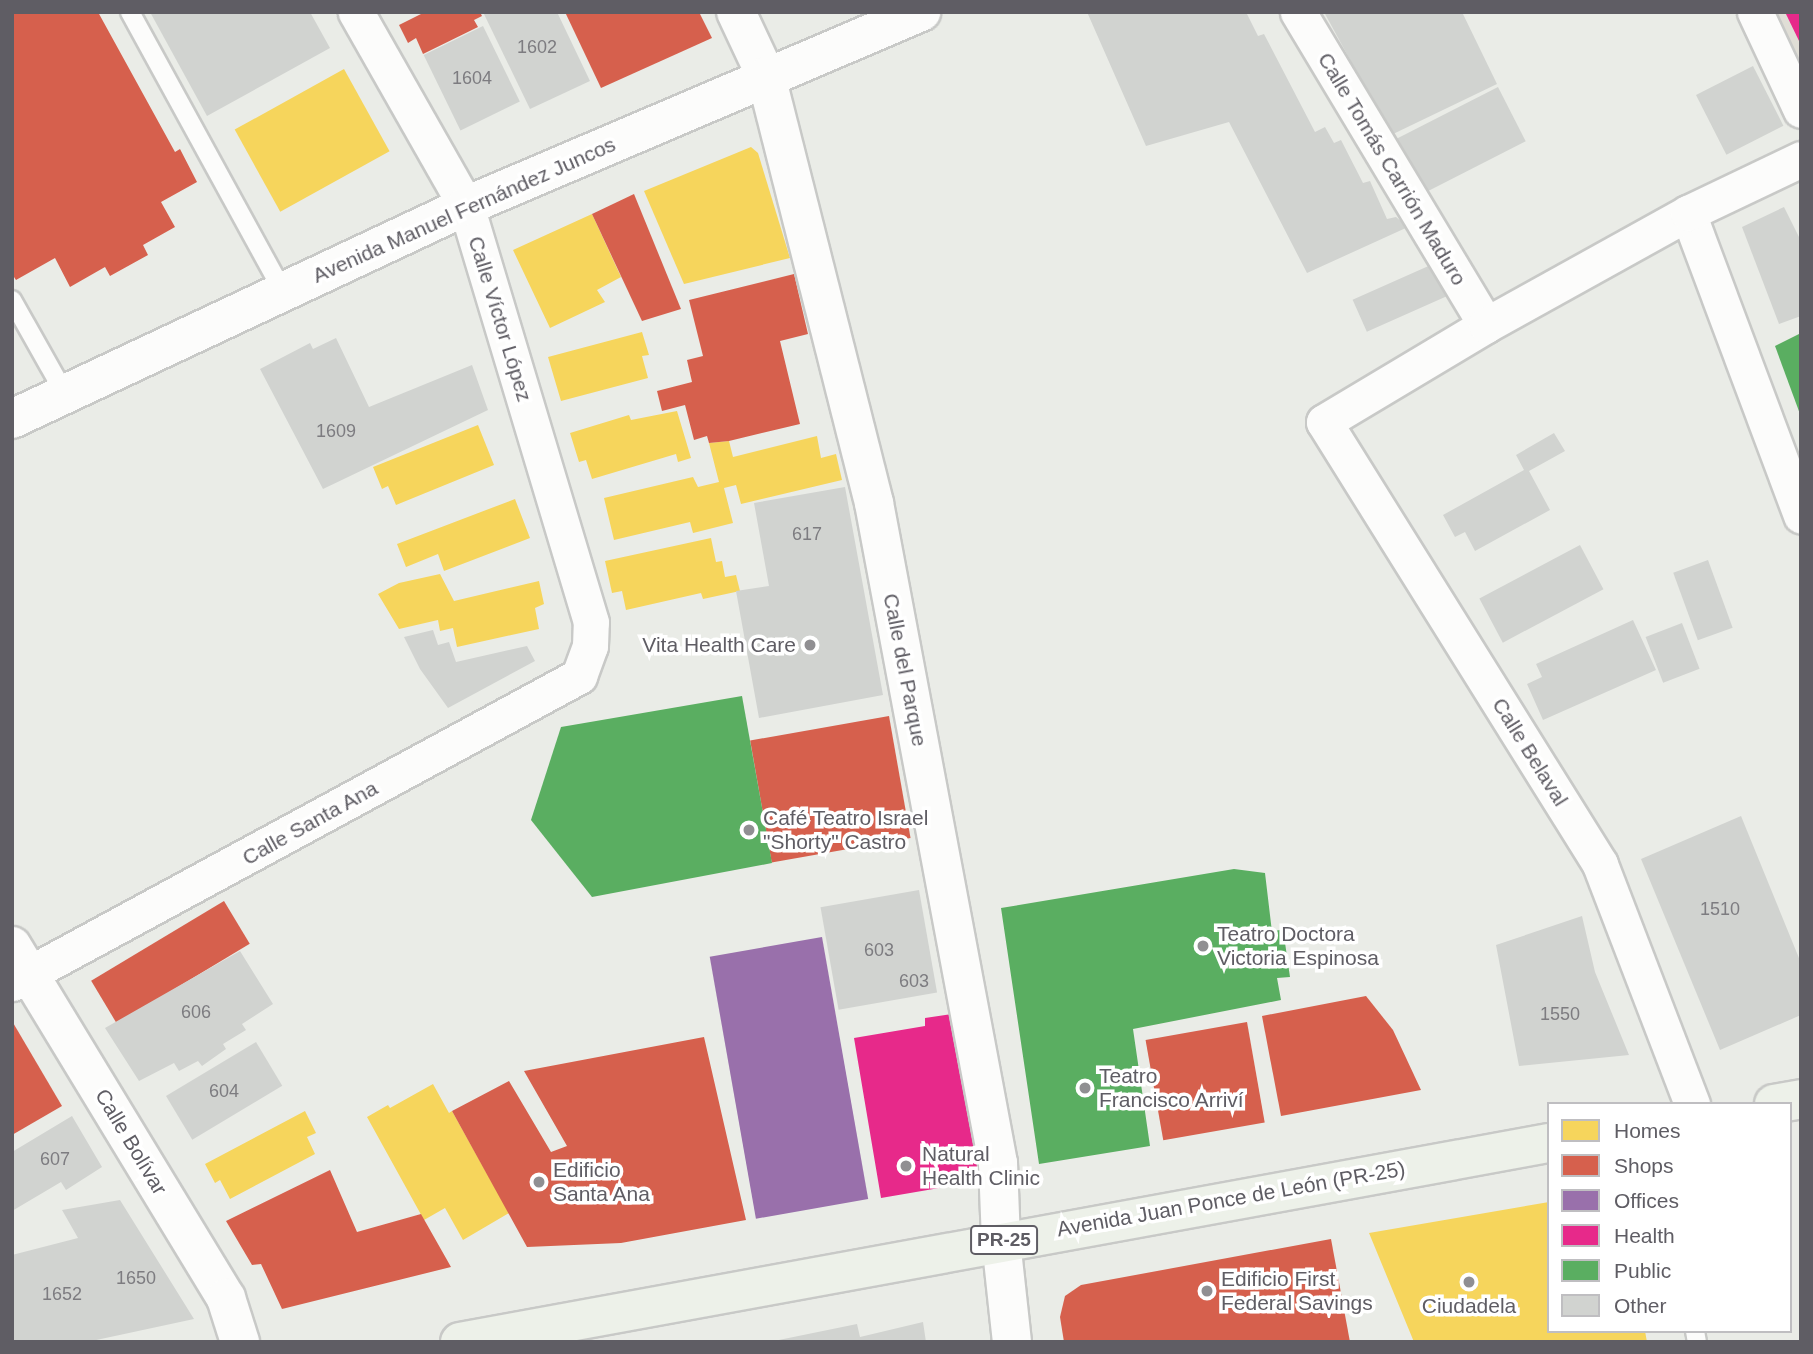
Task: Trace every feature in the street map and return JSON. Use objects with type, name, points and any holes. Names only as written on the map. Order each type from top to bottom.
[{"type":"main road","name":"Avenida Juan Ponce de León (PR-25)","points":[[460,1342],[1001,1241],[1547,1143]]},
{"type":"street","name":"Calle Víctor López","points":[[356,12],[466,206],[591,622],[590,646]]},
{"type":"street","name":"Calle del Parque","points":[[736,12],[766,76],[874,503],[998,1163],[1001,1241],[1012,1342]]},
{"type":"street","name":"Avenida Manuel Fernández Juncos","points":[[12,419],[466,206],[921,12]]},
{"type":"street","name":"Calle Tomás Carrión Maduro","points":[[1298,12],[1486,326]]},
{"type":"street","points":[[1755,12],[1801,110]]},
{"type":"street","points":[[1486,326],[1688,213],[1801,159]]},
{"type":"street","points":[[1688,213],[1801,516]]},
{"type":"street","name":"Calle Belaval","points":[[1486,326],[1324,422],[1600,864],[1691,1102]]},
{"type":"street","name":"Calle Santa Ana","points":[[18,968],[579,676],[590,646]]},
{"type":"street","name":"Calle Bolívar","points":[[18,968],[226,1298],[240,1342]]},
{"type":"lane","points":[[130,12],[284,292]]},
{"type":"lane","points":[[12,300],[65,394]]},
{"type":"shaded area","points":[[1776,12],[1801,12],[1801,64]]},
{"type":"building: Homes","points":[[344,69],[390,151],[280,212],[235,130]]},
{"type":"building: Homes","points":[[751,147],[758,153],[790,258],[684,284],[644,191]]},
{"type":"building: Homes","points":[[592,214],[621,277],[597,290],[605,302],[550,328],[513,250]]},
{"type":"building: Homes","points":[[642,332],[649,355],[642,356],[648,378],[561,401],[548,357]]},
{"type":"building: Homes","points":[[677,411],[691,458],[678,462],[676,454],[592,479],[586,460],[579,462],[570,433],[629,415],[631,420]]},
{"type":"building: Homes","points":[[478,425],[494,465],[396,505],[388,486],[382,489],[373,467]]},
{"type":"building: Homes","points":[[817,436],[821,458],[836,454],[842,480],[741,504],[736,485],[724,488],[733,523],[693,533],[690,522],[614,540],[604,498],[693,477],[698,487],[719,482],[709,443],[729,441],[733,457]]},
{"type":"building: Homes","points":[[515,499],[530,538],[444,571],[438,554],[406,567],[397,544]]},
{"type":"building: Homes","points":[[711,538],[716,562],[722,561],[725,577],[736,575],[740,591],[703,599],[701,593],[626,610],[622,591],[612,593],[605,561]]},
{"type":"building: Homes","points":[[440,574],[454,601],[539,581],[544,604],[535,608],[539,629],[457,647],[453,628],[440,631],[438,620],[399,629],[378,594],[399,583]]},
{"type":"building: Homes","points":[[433,1084],[449,1113],[452,1111],[509,1213],[463,1240],[445,1208],[424,1220],[367,1117],[388,1105],[390,1108]]},
{"type":"building: Homes","points":[[305,1111],[316,1133],[307,1137],[315,1154],[230,1199],[220,1180],[215,1183],[205,1164]]},
{"type":"building: Homes","name":"Ciudadela","points":[[1547,1202],[1547,1333],[1645,1333],[1647,1342],[1414,1342],[1369,1233]]},
{"type":"building: Shops","points":[[12,12],[98,12],[175,152],[180,149],[197,182],[161,202],[175,227],[143,245],[148,255],[110,276],[105,267],[70,287],[55,258],[16,280],[12,274]]},
{"type":"building: Shops","points":[[425,12],[480,12],[482,16],[474,20],[478,27],[423,54],[416,38],[408,43],[399,25]]},
{"type":"building: Shops","points":[[565,12],[699,12],[712,38],[601,88]]},
{"type":"building: Shops","points":[[634,194],[681,309],[642,321],[592,214]]},
{"type":"building: Shops","points":[[794,274],[808,334],[780,341],[800,424],[729,441],[709,443],[707,436],[694,440],[685,405],[662,411],[657,391],[692,382],[687,360],[703,356],[689,300]]},
{"type":"building: Shops","points":[[889,716],[911,838],[772,863],[750,740]]},
{"type":"building: Shops","points":[[224,901],[250,944],[117,1024],[91,981]]},
{"type":"building: Shops","points":[[1366,996],[1393,1030],[1421,1090],[1281,1116],[1262,1016]]},
{"type":"building: Shops","points":[[12,1021],[62,1106],[12,1135]]},
{"type":"building: Shops","points":[[1247,1022],[1265,1122],[1163,1140],[1146,1040]]},
{"type":"building: Shops","points":[[704,1037],[746,1220],[621,1243],[527,1247],[452,1111],[509,1081],[551,1152],[567,1146],[524,1071]]},
{"type":"building: Shops","points":[[330,1170],[357,1232],[421,1214],[451,1267],[282,1309],[261,1264],[252,1265],[226,1221]]},
{"type":"building: Shops","name":"Edificio First Federal Savings","points":[[1331,1239],[1350,1342],[1064,1342],[1060,1317],[1065,1296],[1081,1285]]},
{"type":"building: Offices","points":[[822,937],[868,1199],[756,1219],[710,957]]},
{"type":"building: Health","points":[[1785,12],[1801,12],[1801,45]]},
{"type":"building: Health","points":[[952,1014],[980,1181],[881,1198],[854,1038],[925,1026],[925,1018]]},
{"type":"building: Public","points":[[1801,333],[1801,414],[1800,414],[1775,346]]},
{"type":"building: Public","points":[[742,696],[772,863],[592,897],[531,820],[561,727]]},
{"type":"building: Public","points":[[1234,869],[1265,873],[1272,932],[1283,929],[1290,977],[1277,978],[1281,1000],[1133,1029],[1150,1146],[1039,1164],[1001,908]]},
{"type":"building: Other","points":[[150,12],[310,12],[330,48],[207,116]]},
{"type":"building: Other","points":[[483,12],[557,12],[590,81],[530,109]]},
{"type":"building: Other","points":[[1087,12],[1246,12],[1258,36],[1264,34],[1315,132],[1325,127],[1334,143],[1341,140],[1363,183],[1370,181],[1387,219],[1396,217],[1408,227],[1307,273],[1229,122],[1146,146]]},
{"type":"building: Other","points":[[1324,12],[1462,12],[1497,84],[1391,135]]},
{"type":"building: Other","points":[[483,26],[520,101],[461,130],[424,55]]},
{"type":"building: Other","points":[[1753,66],[1783,126],[1726,155],[1696,95]]},
{"type":"building: Other","points":[[1498,87],[1526,141],[1422,194],[1395,140]]},
{"type":"building: Other","points":[[1784,207],[1801,241],[1801,316],[1779,324],[1742,227]]},
{"type":"building: Other","points":[[1433,264],[1447,296],[1367,332],[1353,300]]},
{"type":"building: Other","points":[[336,338],[369,407],[472,365],[488,410],[323,489],[260,369],[310,343],[313,349]]},
{"type":"building: Other","points":[[1554,433],[1565,451],[1529,471],[1550,510],[1475,551],[1465,532],[1455,537],[1443,515],[1524,470],[1516,455]]},
{"type":"building: Other","name":"Vita Health Care","points":[[845,487],[883,695],[759,718],[736,591],[769,586],[754,503]]},
{"type":"building: Other","points":[[1580,545],[1603,589],[1503,643],[1479,599]]},
{"type":"building: Other","points":[[1708,560],[1733,628],[1698,640],[1673,573]]},
{"type":"building: Other","points":[[1633,620],[1656,670],[1543,720],[1527,684],[1542,677],[1536,664]]},
{"type":"building: Other","points":[[1682,623],[1700,669],[1663,683],[1646,637]]},
{"type":"building: Other","points":[[433,630],[438,645],[449,642],[456,662],[527,646],[535,661],[448,708],[420,669],[404,637]]},
{"type":"building: Other","points":[[1741,816],[1801,963],[1801,1015],[1720,1050],[1641,859]]},
{"type":"building: Other","points":[[919,890],[937,992],[839,1010],[821,907]]},
{"type":"building: Other","points":[[1582,916],[1595,972],[1629,1055],[1519,1066],[1496,945]]},
{"type":"building: Other","points":[[240,951],[273,1004],[242,1024],[246,1030],[223,1044],[226,1049],[202,1066],[198,1061],[179,1071],[174,1063],[139,1081],[105,1028]]},
{"type":"building: Other","points":[[256,1042],[282,1086],[192,1140],[166,1096]]},
{"type":"building: Other","points":[[72,1116],[102,1167],[66,1190],[61,1182],[12,1211],[12,1152]]},
{"type":"building: Other","points":[[120,1200],[194,1319],[87,1342],[12,1342],[12,1255],[78,1238],[62,1210]]},
{"type":"building: Other","points":[[923,1322],[926,1342],[769,1342],[857,1324],[860,1337]]},
{"type":"place","name":"Vita Health Care","points":[[810,645]]},
{"type":"place","name":"Café Teatro Israel \"Shorty\" Castro","points":[[749,830]]},
{"type":"place","name":"Teatro Doctora Victoria Espinosa","points":[[1203,946]]},
{"type":"place","name":"Teatro Francisco Arriví","points":[[1085,1088]]},
{"type":"place","name":"Natural Health Clinic","points":[[906,1166]]},
{"type":"place","name":"Edificio Santa Ana","points":[[539,1182]]},
{"type":"place","name":"Ciudadela","points":[[1469,1282]]},
{"type":"place","name":"Edificio First Federal Savings","points":[[1207,1291]]}]
